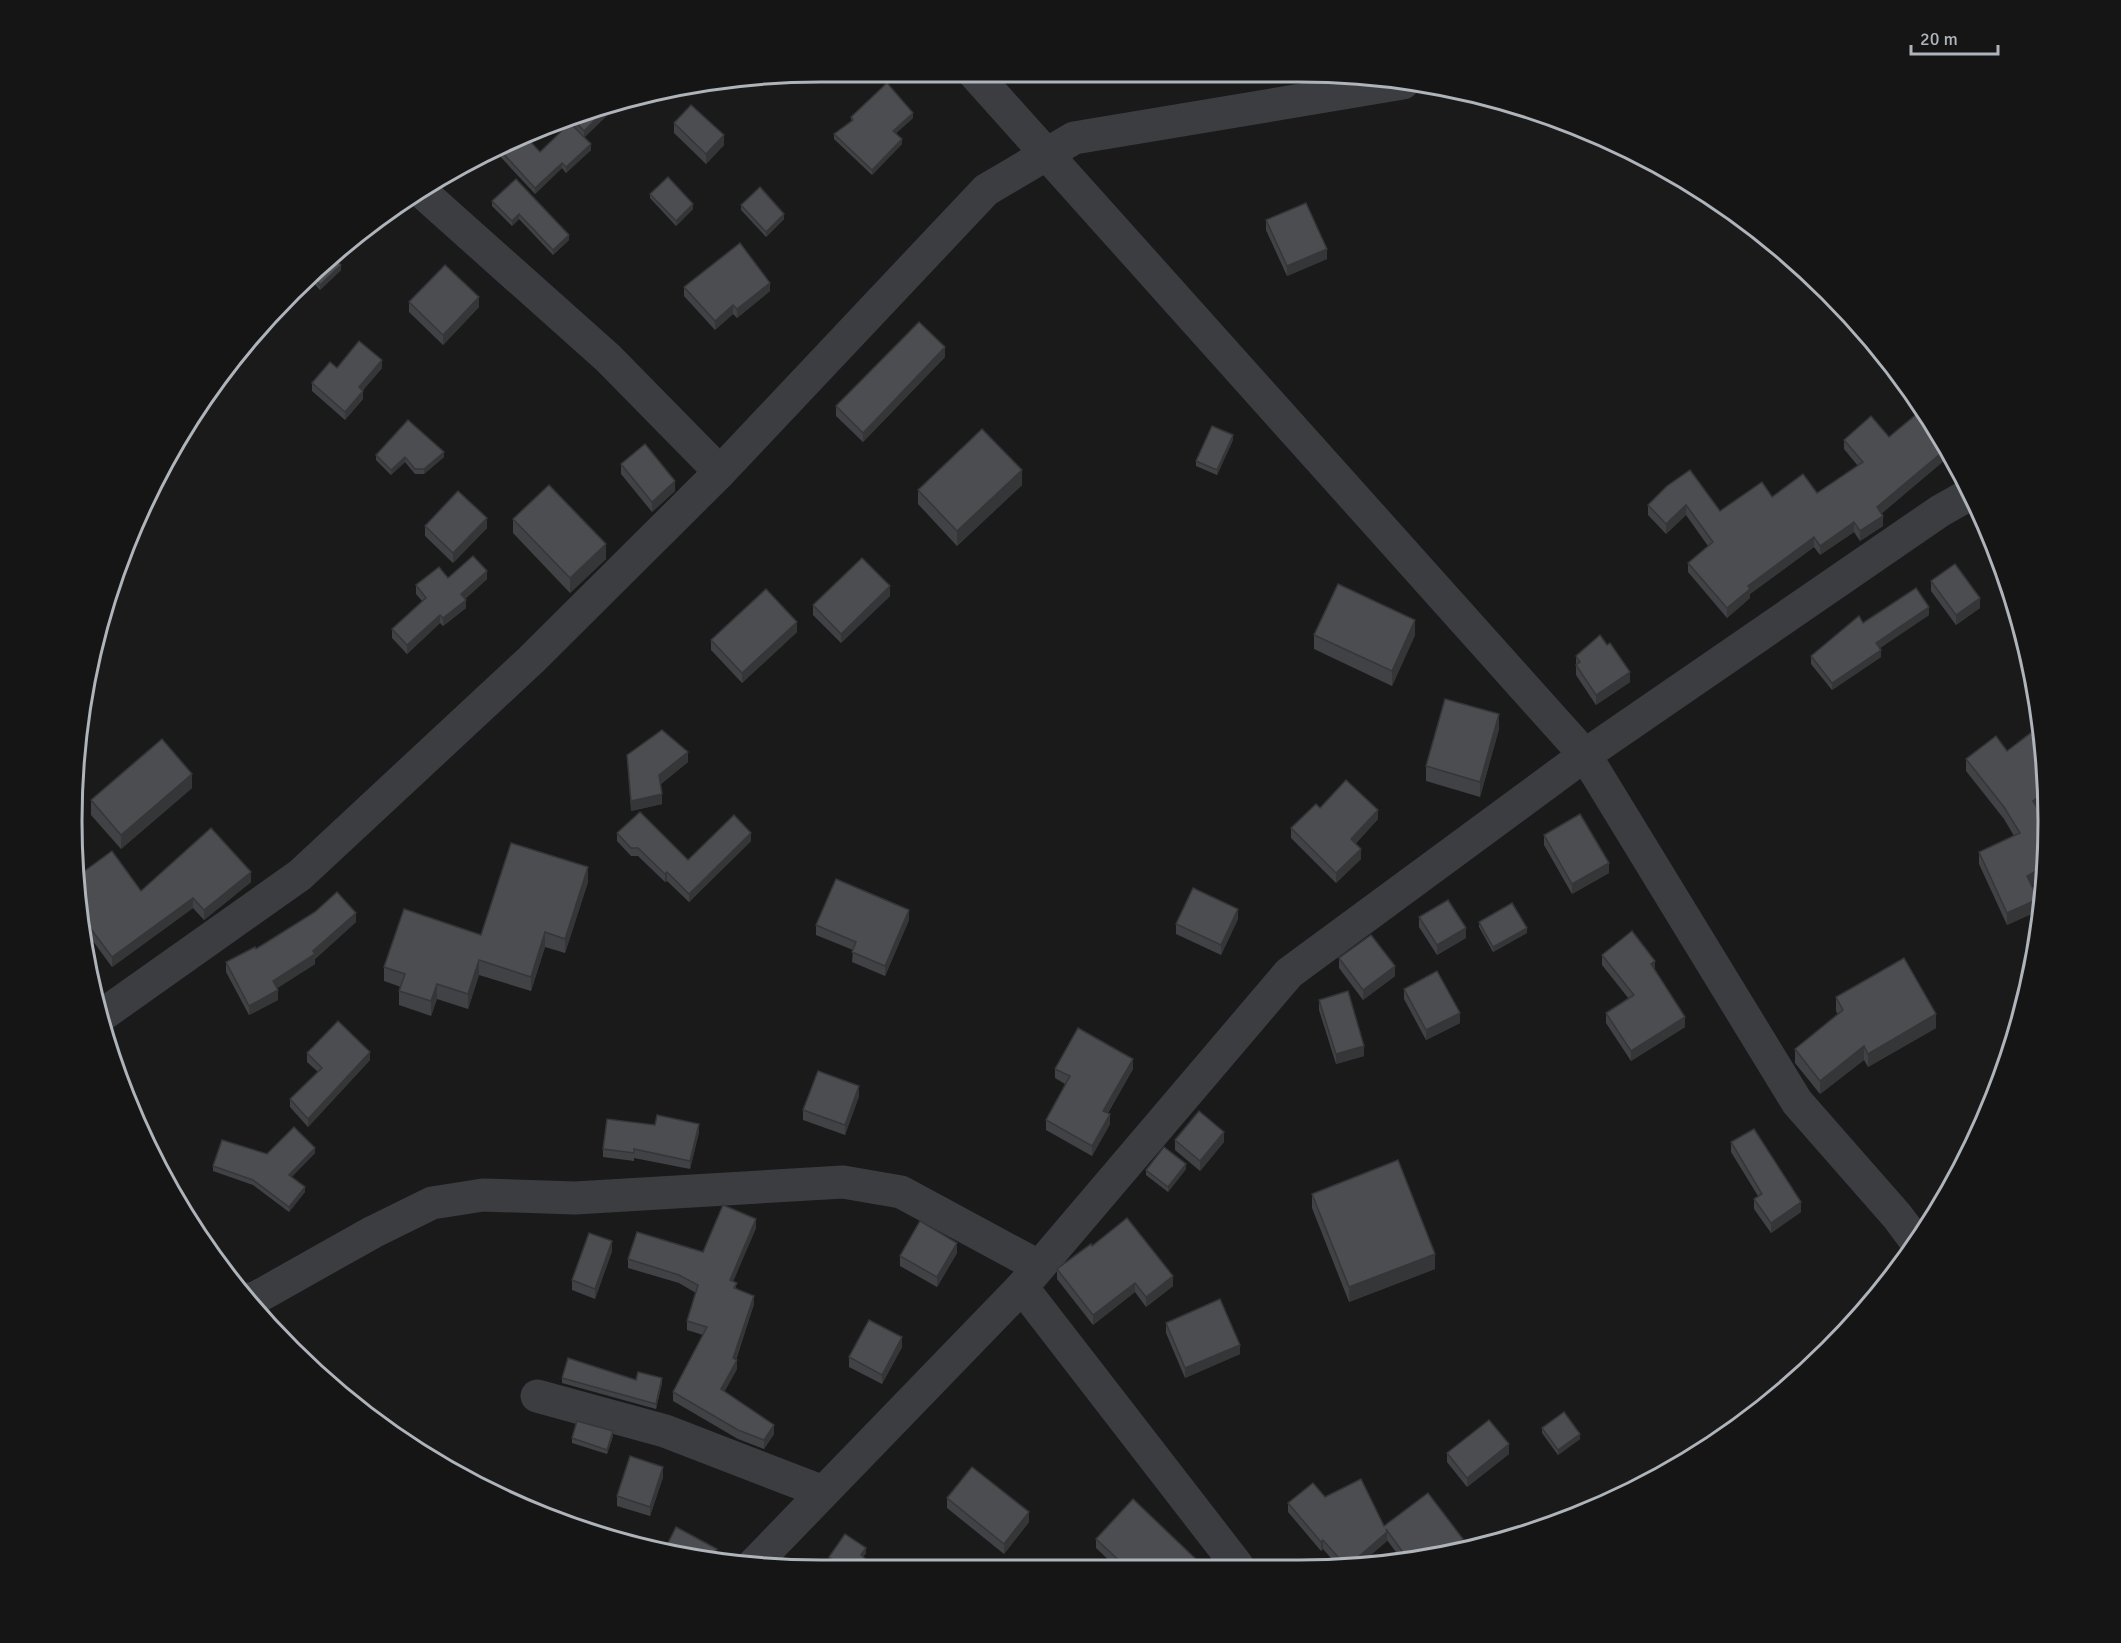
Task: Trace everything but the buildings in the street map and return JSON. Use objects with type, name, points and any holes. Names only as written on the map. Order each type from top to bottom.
[{"type":"street","points":[[982,82],[1045,156],[1585,755],[1797,1102],[1912,1235]]},
{"type":"street","points":[[108,1011],[300,875],[531,660],[720,472],[986,190],[1074,138],[1378,87]]},
{"type":"street","points":[[428,197],[608,358],[720,472]]},
{"type":"street","points":[[759,1558],[1030,1277],[1289,973],[1585,755],[1940,511],[1963,498]]},
{"type":"street","points":[[257,1297],[373,1232],[432,1203],[483,1195],[575,1198],[843,1182],[901,1192],[1030,1277],[1233,1560]]},
{"type":"street","points":[[537,1396],[664,1431],[823,1492]]}]
